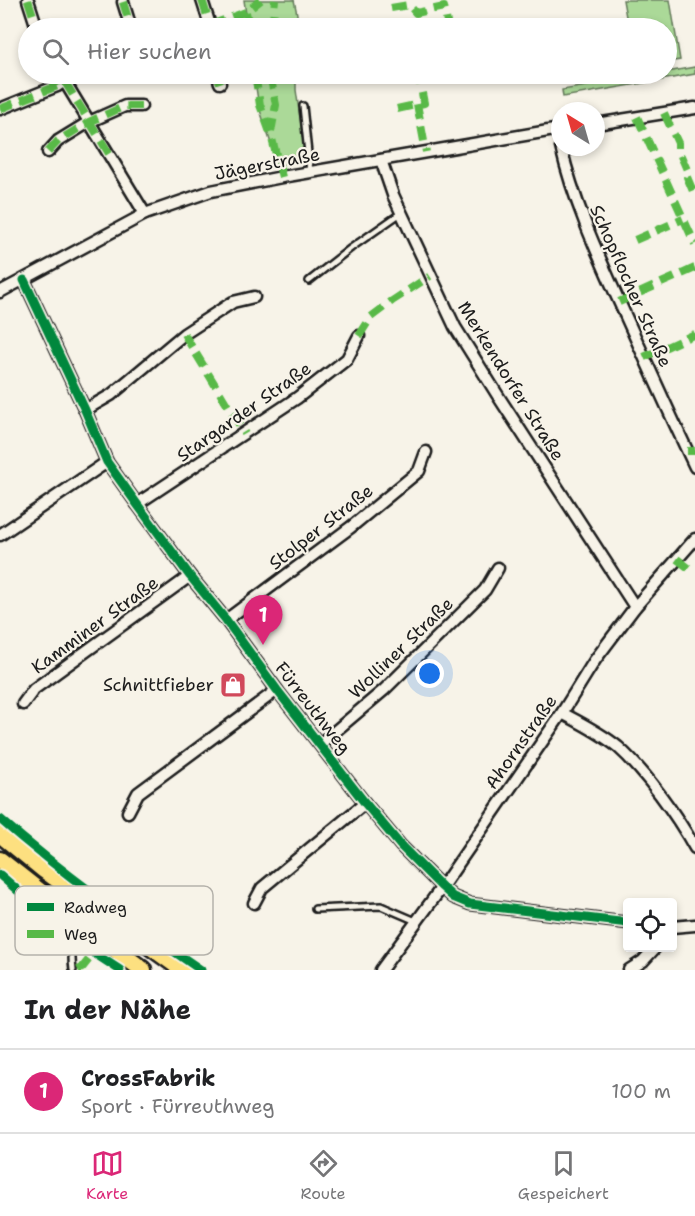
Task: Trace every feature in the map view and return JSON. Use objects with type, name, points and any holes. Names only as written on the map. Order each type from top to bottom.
[{"type":"main road","points":[[0,834],[66,886]]},
{"type":"main road","points":[[0,860],[33,886]]},
{"type":"main road","points":[[123,955],[143,970]]},
{"type":"main road","points":[[162,955],[183,970]]},
{"type":"street","points":[[28,0],[34,18]]},
{"type":"street","points":[[202,0],[208,18]]},
{"type":"street","points":[[123,2],[128,18]]},
{"type":"street","points":[[0,109],[61,84],[89,122],[145,214]]},
{"type":"street","points":[[48,152],[58,141],[89,122],[125,106],[141,106]]},
{"type":"street","points":[[605,123],[695,108]]},
{"type":"street","name":"Jägerstraße","points":[[0,292],[145,214],[211,191],[381,160],[551,134]]},
{"type":"street","name":"Schopflocher Straße","points":[[563,156],[577,203],[595,247],[695,467]]},
{"type":"street","name":"Merkendorfer Straße","points":[[381,160],[393,195],[455,327],[635,607]]},
{"type":"street","name":"Fürreuthweg","points":[[24,280],[107,462],[277,690],[401,846],[453,897],[470,904],[623,923]]},
{"type":"street","points":[[85,410],[111,395],[184,334],[233,302],[254,297]]},
{"type":"street","name":"Stargarder Straße","points":[[137,504],[297,398],[347,359],[359,336]]},
{"type":"street","name":"Stolper Straße","points":[[226,620],[351,527],[419,471],[426,452]]},
{"type":"street","points":[[0,535],[107,462]]},
{"type":"street","name":"Ahornstraße","points":[[381,970],[442,887],[562,713],[595,660],[635,607],[695,539]]},
{"type":"street","name":"Wolliner Straße","points":[[320,744],[384,690],[485,590],[498,568]]},
{"type":"street","name":"Kamminer Straße","points":[[23,704],[33,689],[190,576]]},
{"type":"street","points":[[128,812],[138,793],[277,690]]},
{"type":"street","points":[[562,713],[585,725],[617,747],[643,774],[684,827],[695,848]]},
{"type":"street","points":[[254,903],[262,888],[366,803]]},
{"type":"street","points":[[677,927],[695,925]]},
{"type":"street","points":[[629,970],[643,962],[652,952]]},
{"type":"lane","points":[[303,106],[310,172]]},
{"type":"lane","points":[[309,281],[401,213]]},
{"type":"lane","points":[[315,909],[381,906],[416,921]]},
{"type":"lane","points":[[71,955],[73,970]]},
{"type":"green space","points":[[244,0],[294,0],[297,18],[247,18]]},
{"type":"green space","points":[[623,0],[670,0],[673,18],[626,18]]},
{"type":"green space","points":[[677,42],[680,60],[677,60]]},
{"type":"green space","points":[[695,67],[695,74],[677,77],[677,70]]},
{"type":"green space","points":[[256,84],[296,84],[306,160],[278,165],[259,107]]},
{"type":"green space","points":[[598,84],[638,84],[563,97],[562,90]]},
{"type":"marked path","points":[[28,0],[34,18]]},
{"type":"marked path","points":[[202,0],[208,18]]},
{"type":"marked path","points":[[229,18],[246,12],[261,0]]},
{"type":"marked path","points":[[273,18],[275,0]]},
{"type":"marked path","points":[[123,2],[128,18]]},
{"type":"marked path","points":[[391,8],[409,5],[416,13],[444,7],[446,18]]},
{"type":"marked path","points":[[246,12],[247,18]]},
{"type":"marked path","points":[[0,109],[60,84]]},
{"type":"marked path","points":[[66,84],[113,160]]},
{"type":"marked path","points":[[257,84],[260,105],[282,177]]},
{"type":"marked path","points":[[271,132],[276,105],[272,84]]},
{"type":"marked path","points":[[397,109],[424,103],[420,84]]},
{"type":"marked path","points":[[417,104],[426,152]]},
{"type":"marked path","points":[[48,152],[58,141],[89,122],[125,106],[141,106]]},
{"type":"marked path","points":[[664,113],[678,143],[678,149],[695,196]]},
{"type":"marked path","points":[[637,117],[695,244]]},
{"type":"marked path","points":[[635,240],[683,219]]},
{"type":"marked path","points":[[619,302],[695,268]]},
{"type":"marked path","points":[[359,336],[371,317],[430,276]]},
{"type":"marked path","points":[[184,334],[245,434]]},
{"type":"marked path","points":[[644,357],[695,334]]},
{"type":"marked path","points":[[687,451],[695,451]]},
{"type":"marked path","points":[[677,559],[695,573]]},
{"type":"marked path","points":[[78,970],[92,955]]},
{"type":"cycle path","points":[[24,280],[107,462],[277,690],[401,846],[453,897],[470,904],[623,922]]},
{"type":"cycle path","points":[[0,819],[84,886]]},
{"type":"cycle path","points":[[0,875],[15,888]]},
{"type":"cycle path","points":[[97,955],[120,970]]},
{"type":"cycle path","points":[[179,955],[201,970]]},
{"type":"place","name":"CrossFabrik","points":[[263,645]]},
{"type":"place","name":"Schnittfieber","points":[[233,685]]}]
